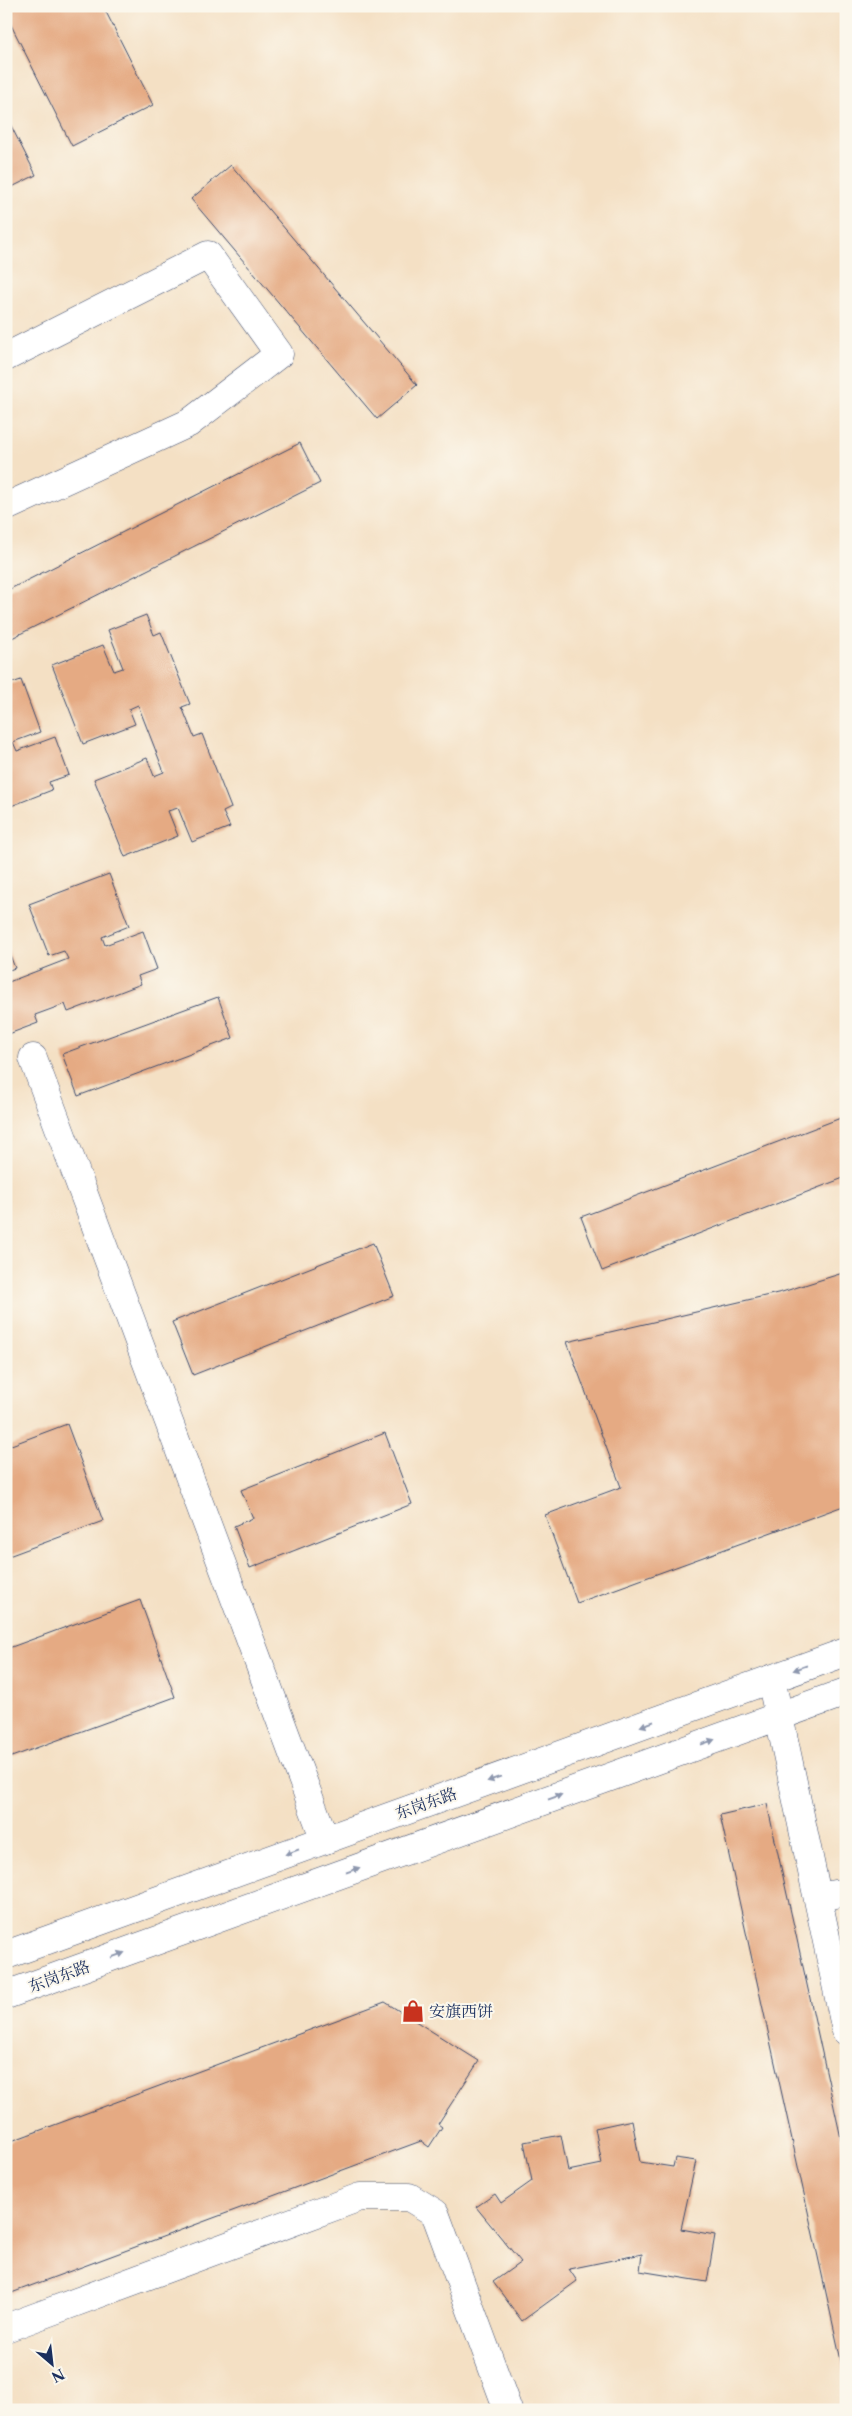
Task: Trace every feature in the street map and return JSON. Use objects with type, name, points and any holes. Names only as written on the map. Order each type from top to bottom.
[{"type":"main road","points":[[6,357],[208,255],[278,354],[189,424],[6,507]]},
{"type":"main road","points":[[33,1058],[325,1840]]},
{"type":"main road","name":"东岗东路","points":[[6,1956],[846,1652]]},
{"type":"main road","points":[[771,1679],[846,2031]]},
{"type":"main road","name":"东岗东路","points":[[6,1995],[846,1692]]},
{"type":"main road","points":[[818,1898],[846,1892]]},
{"type":"main road","points":[[6,2328],[360,2197],[409,2198],[435,2213],[508,2410]]},
{"type":"building","points":[[6,6],[103,6],[153,105],[72,146],[6,15]]},
{"type":"building","points":[[6,116],[36,175],[6,190]]},
{"type":"building","points":[[231,165],[417,385],[377,419],[191,199]]},
{"type":"building","points":[[300,443],[320,483],[6,641],[6,591]]},
{"type":"building","points":[[146,615],[154,635],[161,632],[190,704],[182,707],[194,737],[202,734],[231,808],[223,812],[230,827],[192,842],[178,808],[168,811],[178,836],[125,857],[94,779],[147,758],[154,776],[164,772],[138,705],[129,709],[135,724],[83,744],[52,665],[103,645],[114,671],[123,668],[108,630]]},
{"type":"building","points":[[21,680],[40,732],[13,742],[17,751],[55,737],[69,775],[49,782],[52,790],[6,808],[6,685]]},
{"type":"building","points":[[109,874],[129,926],[102,937],[105,945],[143,931],[157,969],[138,976],[141,984],[68,1012],[65,1004],[35,1015],[38,1023],[6,1035],[6,983],[68,959],[64,951],[49,956],[29,904]]},
{"type":"building","points":[[6,945],[15,968],[6,971]]},
{"type":"building","points":[[218,997],[233,1038],[78,1096],[62,1054]]},
{"type":"building","points":[[846,1116],[846,1177],[602,1271],[581,1217]]},
{"type":"building","points":[[373,1243],[394,1296],[193,1375],[172,1322]]},
{"type":"building","points":[[846,1272],[846,1505],[577,1603],[545,1515],[621,1487],[567,1342],[782,1292]]},
{"type":"building","points":[[67,1424],[103,1521],[6,1557],[6,1447]]},
{"type":"building","points":[[385,1433],[412,1504],[250,1568],[234,1526],[253,1518],[241,1490]]},
{"type":"building","points":[[140,1600],[175,1697],[6,1759],[6,1649]]},
{"type":"building","points":[[767,1804],[846,2161],[846,2383],[720,1815]]},
{"type":"building","points":[[385,2002],[479,2061],[438,2124],[442,2127],[429,2147],[421,2141],[6,2295],[6,2143]]},
{"type":"building","points":[[632,2120],[640,2162],[673,2167],[675,2158],[696,2161],[681,2229],[715,2235],[707,2282],[640,2271],[642,2254],[569,2269],[577,2281],[522,2321],[493,2282],[521,2262],[476,2207],[495,2194],[501,2203],[532,2181],[524,2142],[561,2135],[568,2171],[602,2164],[595,2128]]},
{"type":"place","name":"安旗西饼","points":[[413,2011]]}]
